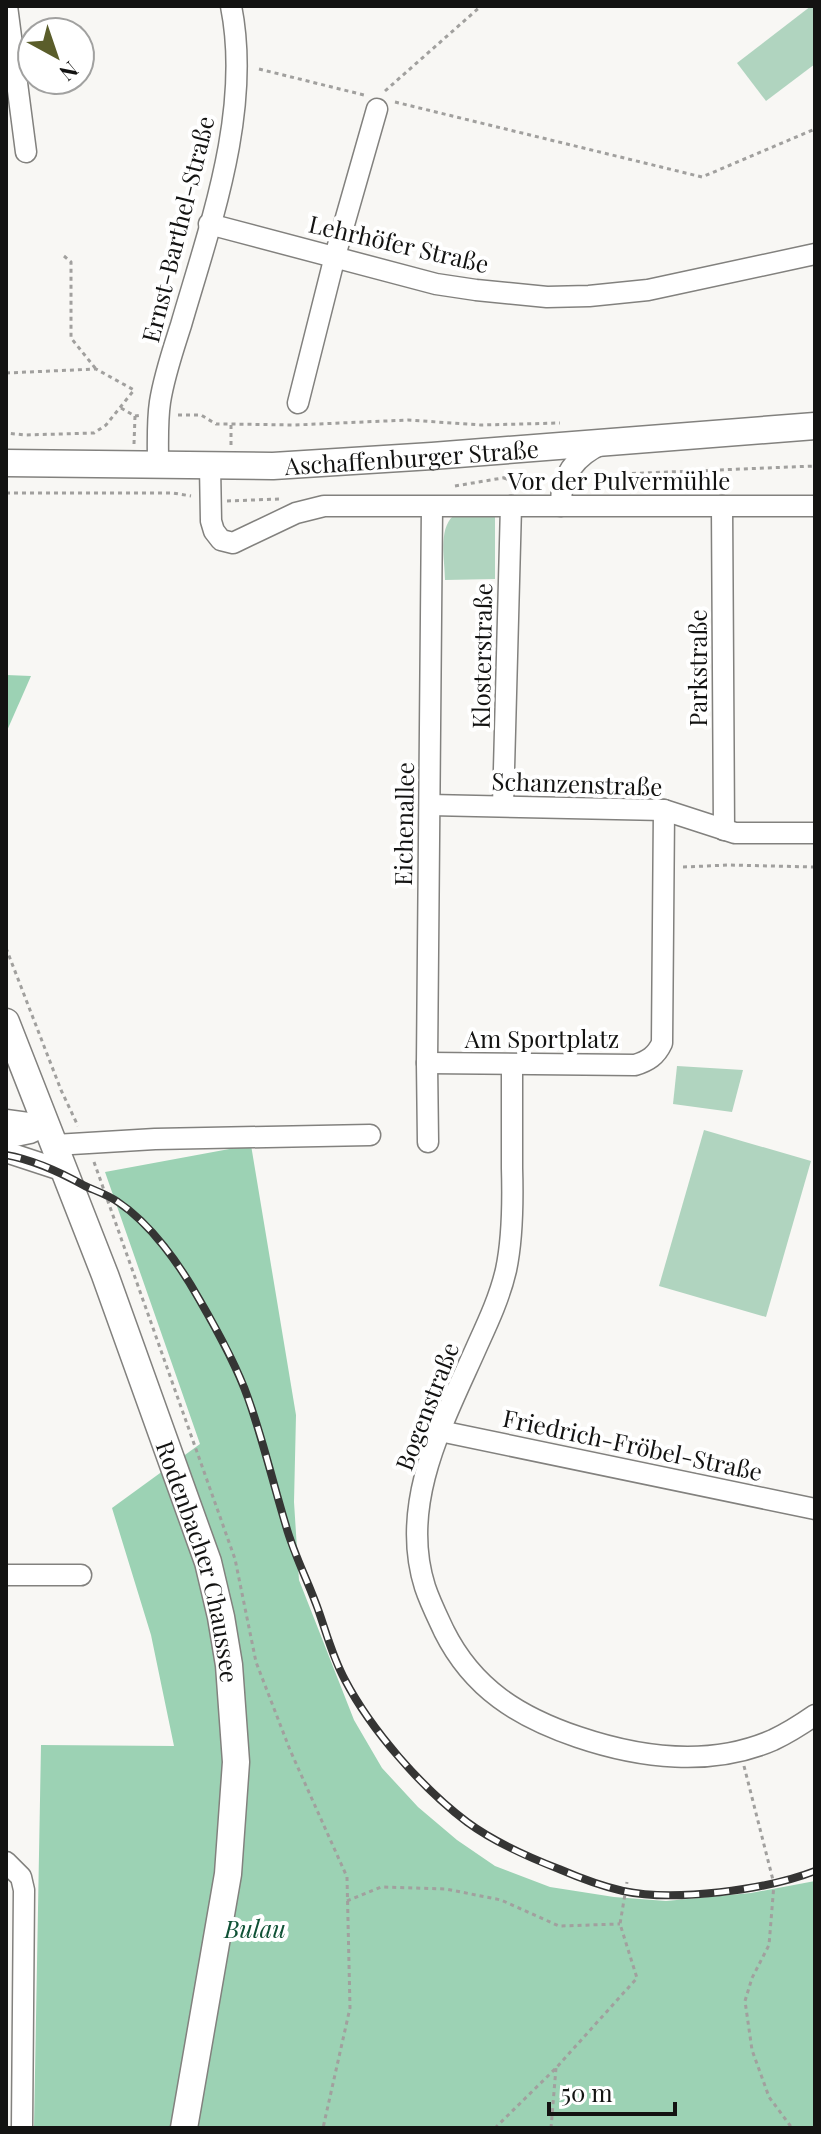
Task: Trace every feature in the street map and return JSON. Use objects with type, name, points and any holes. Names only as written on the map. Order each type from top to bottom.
[{"type":"main road","name":"Aschaffenburger Straße","points":[[6,463],[273,466],[815,426]]},
{"type":"main road","name":"Rodenbacher Chaussee","points":[[6,1022],[105,1275],[208,1562],[229,1665],[236,1762],[228,1874],[184,2128]]},
{"type":"street","points":[[7,6],[26,152]]},
{"type":"street","name":"Ernst-Barthel-Straße","points":[[158,464],[158,415],[165,378],[209,224],[233,124],[236,68],[231,6]]},
{"type":"street","points":[[298,403],[379,101]]},
{"type":"street","name":"Lehrhöfer Straße","points":[[209,224],[455,287],[521,295],[569,297],[660,288],[815,254]]},
{"type":"street","points":[[561,506],[563,481],[568,472],[593,448],[607,443]]},
{"type":"street","name":"Vor der Pulvermühle","points":[[210,466],[220,500],[211,521],[221,540],[233,543],[296,513],[321,506],[432,507],[514,495],[561,506],[815,506]]},
{"type":"street","name":"Klosterstraße","points":[[503,806],[514,495]]},
{"type":"street","name":"Parkstraße","points":[[722,506],[724,830]]},
{"type":"street","name":"Eichenallee","points":[[428,1142],[432,507]]},
{"type":"street","name":"Schanzenstraße","points":[[430,805],[664,810],[735,833],[815,833]]},
{"type":"street","points":[[664,810],[664,867]]},
{"type":"street","name":"Am Sportplatz","points":[[427,1063],[635,1065],[647,1061],[662,1043],[664,867]]},
{"type":"street","name":"Bogenstraße","points":[[512,1065],[513,1220],[508,1257],[490,1316],[426,1469],[420,1498],[417,1527],[419,1559],[424,1585],[434,1609],[459,1655],[477,1678],[501,1700],[526,1716],[585,1739],[645,1753],[707,1757],[740,1751],[775,1739],[815,1715]]},
{"type":"street","points":[[6,1120],[51,1135]]},
{"type":"street","points":[[6,1138],[30,1133],[155,1139],[370,1135]]},
{"type":"street","points":[[6,1152],[64,1171]]},
{"type":"street","name":"Friedrich-Fröbel-Straße","points":[[440,1431],[815,1509]]},
{"type":"street","points":[[6,1575],[81,1575]]},
{"type":"street","points":[[6,1862],[21,1877],[24,1890],[14,2038],[22,2128]]},
{"type":"path","points":[[379,101],[387,88],[481,6]]},
{"type":"path","points":[[259,69],[379,101],[702,177],[815,129]]},
{"type":"path","points":[[6,433],[94,433],[106,425],[134,390],[96,369],[71,338],[71,262],[64,256]]},
{"type":"path","points":[[6,373],[96,369]]},
{"type":"path","points":[[158,415],[201,415],[216,424],[295,425],[408,420],[481,425]]},
{"type":"path","points":[[620,474],[815,466]]},
{"type":"path","points":[[449,487],[526,474],[530,477],[529,482],[514,495]]},
{"type":"path","points":[[504,478],[515,482],[514,495]]},
{"type":"path","points":[[6,493],[173,493],[220,500],[286,499]]},
{"type":"path","points":[[664,867],[815,867]]},
{"type":"path","points":[[6,948],[61,1090]]},
{"type":"path","points":[[740,1751],[774,1884],[769,1945],[752,1978],[745,2001],[752,2050],[769,2097],[792,2128]]},
{"type":"path","points":[[495,2128],[556,2068],[637,1978],[620,1924],[627,1882]]},
{"type":"path","points":[[347,1901],[381,1887],[446,1889],[501,1900],[559,1926],[620,1924]]},
{"type":"path","points":[[323,2128],[350,2008],[348,1919]]},
{"type":"path","points":[[551,2128],[556,2068]]},
{"type":"green space","points":[[815,6],[815,64],[766,101],[737,63]]},
{"type":"green space","points":[[453,516],[495,516],[495,579],[445,580],[445,529]]},
{"type":"green space","points":[[6,675],[31,676],[6,733]]},
{"type":"green space","points":[[677,1066],[743,1070],[732,1112],[673,1104]]},
{"type":"green space","points":[[704,1130],[811,1161],[766,1317],[659,1286]]},
{"type":"green space","name":"Bulau","points":[[251,1145],[296,1415],[294,1502],[299,1580],[354,1720],[382,1768],[418,1807],[457,1840],[495,1866],[550,1887],[666,1901],[751,1893],[815,1881],[815,2128],[34,2128],[41,1745],[174,1746],[151,1635],[112,1508],[200,1444],[105,1172]]},
{"type":"railway","points":[[6,1155],[47,1167],[118,1202],[153,1233],[183,1273],[219,1335],[243,1385],[289,1537],[341,1672],[383,1738],[415,1775],[450,1808],[477,1829],[512,1848],[583,1879],[623,1891],[693,1895],[772,1884],[815,1871]]}]
